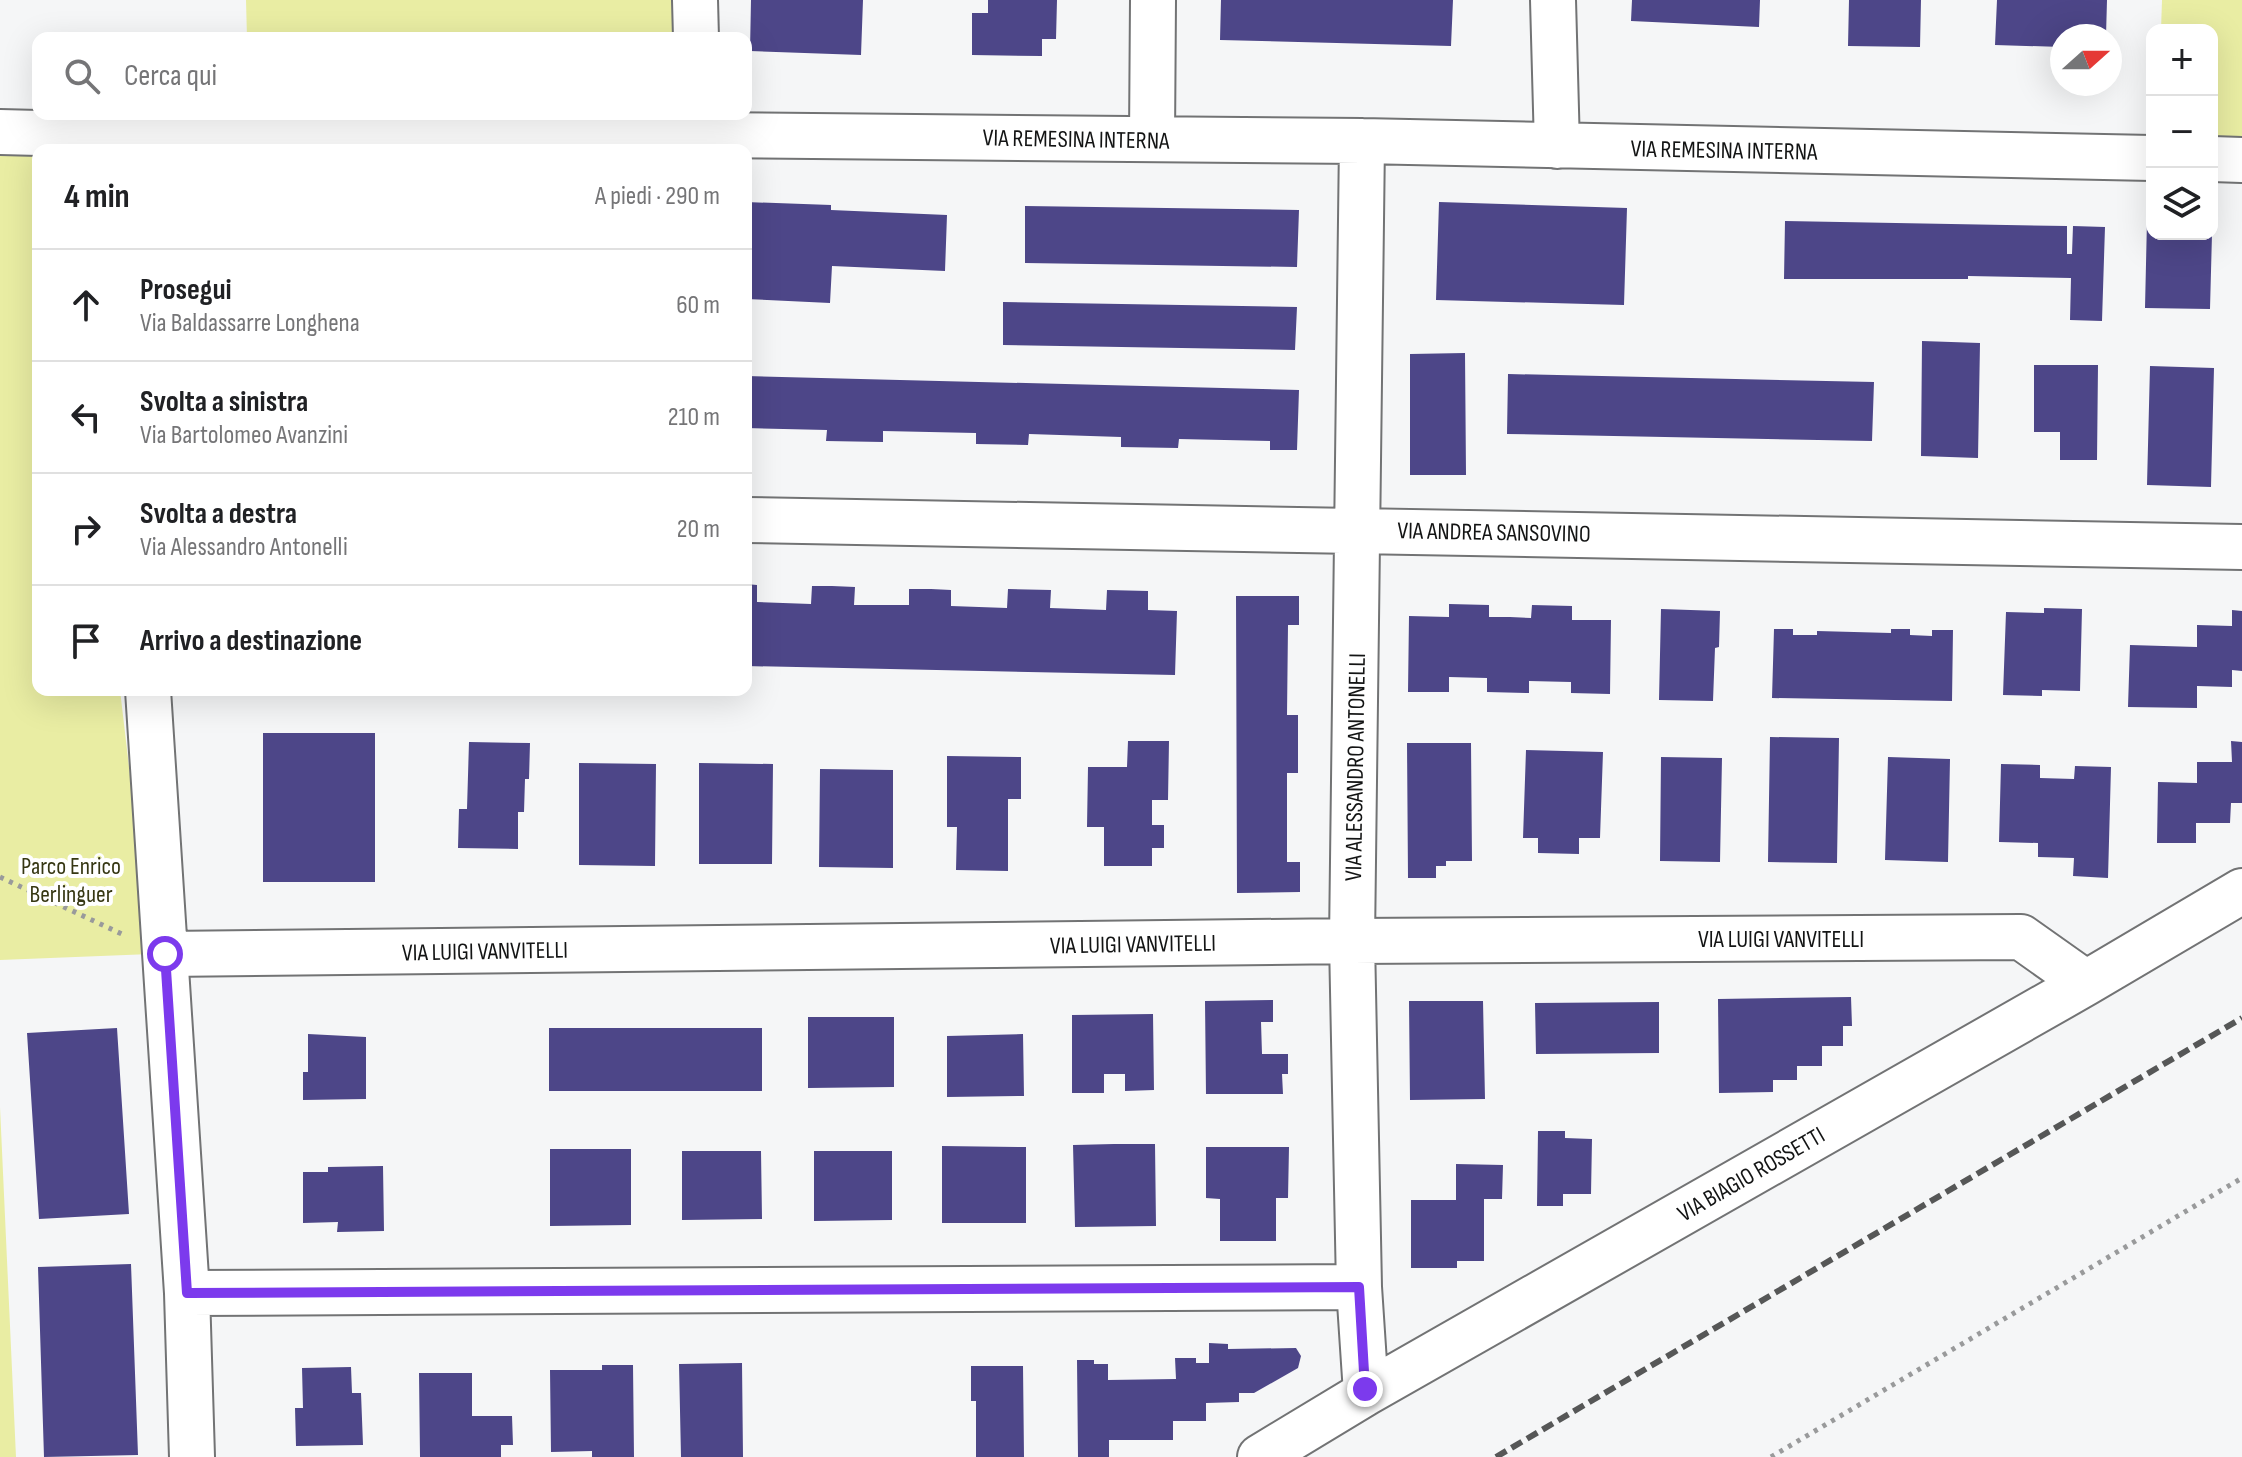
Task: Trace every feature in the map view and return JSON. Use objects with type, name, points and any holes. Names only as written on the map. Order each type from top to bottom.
[{"type":"street","points":[[695,0],[696,32]]},
{"type":"street","points":[[1152,139],[1153,0]]},
{"type":"street","points":[[1553,0],[1557,146]]},
{"type":"street","name":"VIA REMESINA INTERNA","points":[[0,132],[116,143],[696,125],[1152,139],[2146,158]]},
{"type":"street","name":"VIA ALESSANDRO ANTONELLI","points":[[1362,141],[1352,941],[1359,1287],[1366,1393]]},
{"type":"street","points":[[2218,159],[2242,160]]},
{"type":"street","name":"VIA ANDREA SANSOVINO","points":[[752,520],[2242,547]]},
{"type":"street","points":[[148,696],[187,1293],[192,1457]]},
{"type":"street","name":"VIA BIAGIO ROSSETTI","points":[[1260,1457],[1366,1393],[2242,891]]},
{"type":"street","name":"VIA LUIGI VANVITELLI","points":[[165,954],[2021,937],[2086,983]]},
{"type":"street","points":[[187,1293],[1359,1287]]},
{"type":"path","points":[[0,877],[165,954]]},
{"type":"path","points":[[1771,1457],[2242,1178]]},
{"type":"green space","points":[[246,0],[699,0],[699,32],[247,32]]},
{"type":"green space","points":[[2162,0],[2242,0],[2242,139],[2218,138],[2218,24],[2161,24]]},
{"type":"green space","name":"Parco Enrico Berlinguer","points":[[0,154],[32,156],[32,696],[121,696],[151,954],[0,960]]},
{"type":"green space","points":[[0,1107],[16,1457],[0,1457]]},
{"type":"building","points":[[751,0],[863,0],[861,55],[752,51]]},
{"type":"building","points":[[988,0],[1057,0],[1056,39],[1042,39],[1042,56],[972,55],[972,13],[988,13]]},
{"type":"building","points":[[1221,0],[1453,0],[1451,46],[1220,40]]},
{"type":"building","points":[[1632,0],[1760,0],[1759,27],[1631,21]]},
{"type":"building","points":[[1849,0],[1921,0],[1920,47],[1848,46]]},
{"type":"building","points":[[1997,0],[2107,0],[2106,24],[2050,24],[2050,47],[1995,45]]},
{"type":"building","points":[[752,202],[831,205],[831,210],[947,215],[945,271],[832,266],[830,303],[752,299]]},
{"type":"building","points":[[1439,202],[1627,208],[1624,305],[1436,300]]},
{"type":"building","points":[[1025,206],[1299,210],[1297,267],[1025,263]]},
{"type":"building","points":[[1785,221],[2067,226],[2067,254],[2072,254],[2073,226],[2105,227],[2102,321],[2070,320],[2071,278],[1784,279]]},
{"type":"building","points":[[2147,240],[2212,240],[2210,309],[2145,308]]},
{"type":"building","points":[[1003,302],[1297,307],[1295,350],[1003,345]]},
{"type":"building","points":[[1922,341],[1980,343],[1978,458],[1921,456]]},
{"type":"building","points":[[1465,353],[1466,475],[1410,475],[1410,354]]},
{"type":"building","points":[[2034,365],[2098,365],[2097,460],[2060,460],[2060,432],[2034,432]]},
{"type":"building","points":[[2150,366],[2214,368],[2211,487],[2147,485]]},
{"type":"building","points":[[1508,374],[1874,382],[1872,441],[1507,434]]},
{"type":"building","points":[[752,376],[1299,390],[1297,450],[1270,450],[1270,441],[1179,439],[1178,448],[1121,447],[1121,437],[1029,434],[1028,445],[976,444],[976,433],[883,431],[883,442],[826,441],[827,430],[752,428]]},
{"type":"building","points":[[752,585],[757,585],[757,602],[811,604],[812,586],[832,586],[855,587],[854,605],[909,605],[909,589],[931,589],[951,590],[951,606],[1007,608],[1008,589],[1051,590],[1050,608],[1106,610],[1107,590],[1148,591],[1148,610],[1177,611],[1175,675],[752,666]]},
{"type":"building","points":[[1236,596],[1299,596],[1299,625],[1288,625],[1287,715],[1298,715],[1298,773],[1287,773],[1287,862],[1300,862],[1300,892],[1237,893]]},
{"type":"building","points":[[1449,604],[1489,605],[1489,617],[1531,618],[1532,605],[1572,606],[1572,620],[1611,620],[1610,694],[1571,693],[1571,682],[1529,681],[1529,693],[1487,692],[1487,678],[1449,677],[1449,692],[1408,692],[1409,616],[1449,617]]},
{"type":"building","points":[[2044,608],[2082,609],[2080,691],[2042,690],[2042,696],[2003,695],[2006,612],[2044,613]]},
{"type":"building","points":[[1661,609],[1720,611],[1713,701],[1659,700]]},
{"type":"building","points":[[2232,610],[2242,611],[2242,671],[2232,670],[2232,687],[2197,686],[2197,708],[2128,707],[2130,645],[2197,647],[2197,625],[2232,626]]},
{"type":"building","points":[[1774,629],[1793,629],[1793,635],[1817,635],[1817,631],[1891,633],[1891,629],[1910,629],[1910,635],[1932,636],[1932,630],[1953,630],[1952,701],[1772,698]]},
{"type":"building","points":[[263,733],[375,733],[375,882],[263,882]]},
{"type":"building","points":[[1770,737],[1839,738],[1837,863],[1768,862]]},
{"type":"building","points":[[1128,741],[1169,741],[1168,800],[1152,800],[1152,825],[1164,825],[1164,848],[1152,848],[1152,866],[1104,866],[1104,827],[1087,827],[1088,767],[1127,767]]},
{"type":"building","points":[[2231,741],[2242,742],[2242,803],[2231,803],[2230,823],[2196,823],[2196,843],[2157,843],[2158,782],[2197,783],[2197,762],[2232,762]]},
{"type":"building","points":[[469,742],[530,743],[524,812],[518,812],[518,849],[458,848],[459,809],[467,809]]},
{"type":"building","points":[[1407,743],[1471,743],[1472,861],[1446,861],[1446,866],[1436,866],[1436,878],[1408,878]]},
{"type":"building","points":[[1526,750],[1603,752],[1600,838],[1579,838],[1579,854],[1538,853],[1538,838],[1523,838]]},
{"type":"building","points":[[947,756],[1021,757],[1021,799],[1008,799],[1008,871],[956,870],[957,827],[947,827]]},
{"type":"building","points":[[1661,757],[1722,758],[1720,862],[1660,861]]},
{"type":"building","points":[[1888,757],[1950,759],[1948,862],[1885,860]]},
{"type":"building","points":[[579,763],[656,764],[655,866],[579,865]]},
{"type":"building","points":[[699,763],[773,764],[772,864],[699,864]]},
{"type":"building","points":[[2001,764],[2040,765],[2040,778],[2074,779],[2075,766],[2111,767],[2108,878],[2073,876],[2074,858],[2038,857],[2038,843],[1999,842]]},
{"type":"building","points":[[820,769],[893,770],[893,868],[819,867]]},
{"type":"building","points":[[1851,997],[1852,1026],[1843,1026],[1843,1046],[1822,1046],[1822,1066],[1797,1066],[1797,1080],[1773,1080],[1773,1092],[1719,1093],[1718,999]]},
{"type":"building","points":[[1273,1000],[1273,1022],[1261,1022],[1262,1054],[1288,1054],[1288,1074],[1282,1074],[1283,1094],[1206,1094],[1205,1001]]},
{"type":"building","points":[[1409,1001],[1483,1001],[1485,1099],[1410,1100]]},
{"type":"building","points":[[1659,1002],[1659,1053],[1536,1054],[1535,1003]]},
{"type":"building","points":[[1153,1014],[1154,1090],[1125,1091],[1125,1074],[1104,1074],[1104,1093],[1072,1093],[1072,1015]]},
{"type":"building","points":[[808,1017],[894,1017],[894,1087],[808,1088]]},
{"type":"building","points":[[117,1028],[129,1214],[39,1219],[27,1033]]},
{"type":"building","points":[[549,1028],[762,1028],[762,1091],[549,1091]]},
{"type":"building","points":[[308,1034],[366,1037],[366,1099],[303,1100],[303,1072],[308,1072]]},
{"type":"building","points":[[1023,1034],[1024,1096],[947,1097],[947,1036]]},
{"type":"building","points":[[1538,1131],[1565,1131],[1565,1138],[1592,1139],[1591,1194],[1563,1194],[1563,1206],[1537,1206]]},
{"type":"building","points":[[1155,1144],[1156,1226],[1075,1227],[1073,1145]]},
{"type":"building","points":[[942,1146],[1026,1147],[1026,1223],[942,1223]]},
{"type":"building","points":[[1206,1147],[1289,1147],[1288,1198],[1276,1198],[1276,1241],[1220,1241],[1220,1199],[1206,1198]]},
{"type":"building","points":[[550,1149],[631,1149],[631,1225],[550,1226]]},
{"type":"building","points":[[682,1151],[761,1151],[762,1219],[682,1220]]},
{"type":"building","points":[[814,1151],[892,1151],[892,1220],[814,1221]]},
{"type":"building","points":[[1456,1164],[1503,1165],[1502,1199],[1484,1199],[1484,1261],[1457,1261],[1457,1268],[1411,1268],[1411,1200],[1456,1200]]},
{"type":"building","points":[[383,1166],[384,1231],[337,1232],[338,1222],[303,1223],[303,1172],[328,1172],[328,1167]]},
{"type":"building","points":[[131,1264],[138,1455],[44,1457],[38,1267]]},
{"type":"building","points":[[1209,1343],[1228,1344],[1228,1349],[1296,1348],[1301,1356],[1298,1368],[1254,1393],[1239,1393],[1239,1402],[1206,1403],[1206,1421],[1173,1421],[1173,1440],[1109,1440],[1109,1457],[1078,1457],[1077,1360],[1108,1364],[1108,1380],[1176,1379],[1175,1358],[1196,1358],[1196,1363],[1209,1363]]},
{"type":"building","points":[[742,1363],[743,1457],[681,1457],[679,1364]]},
{"type":"building","points":[[602,1365],[633,1365],[634,1457],[592,1457],[592,1451],[551,1452],[550,1370],[602,1370]]},
{"type":"building","points":[[971,1366],[1023,1366],[1024,1457],[976,1457],[976,1401],[971,1401]]},
{"type":"building","points":[[351,1367],[352,1393],[361,1393],[363,1445],[296,1446],[295,1408],[303,1408],[302,1368]]},
{"type":"building","points":[[419,1373],[472,1373],[472,1416],[512,1416],[513,1445],[501,1445],[501,1457],[420,1457]]},
{"type":"railway","points":[[1496,1457],[2242,1018]]},
{"type":"route","points":[[165,954],[187,1293],[1359,1287],[1365,1389]]}]
